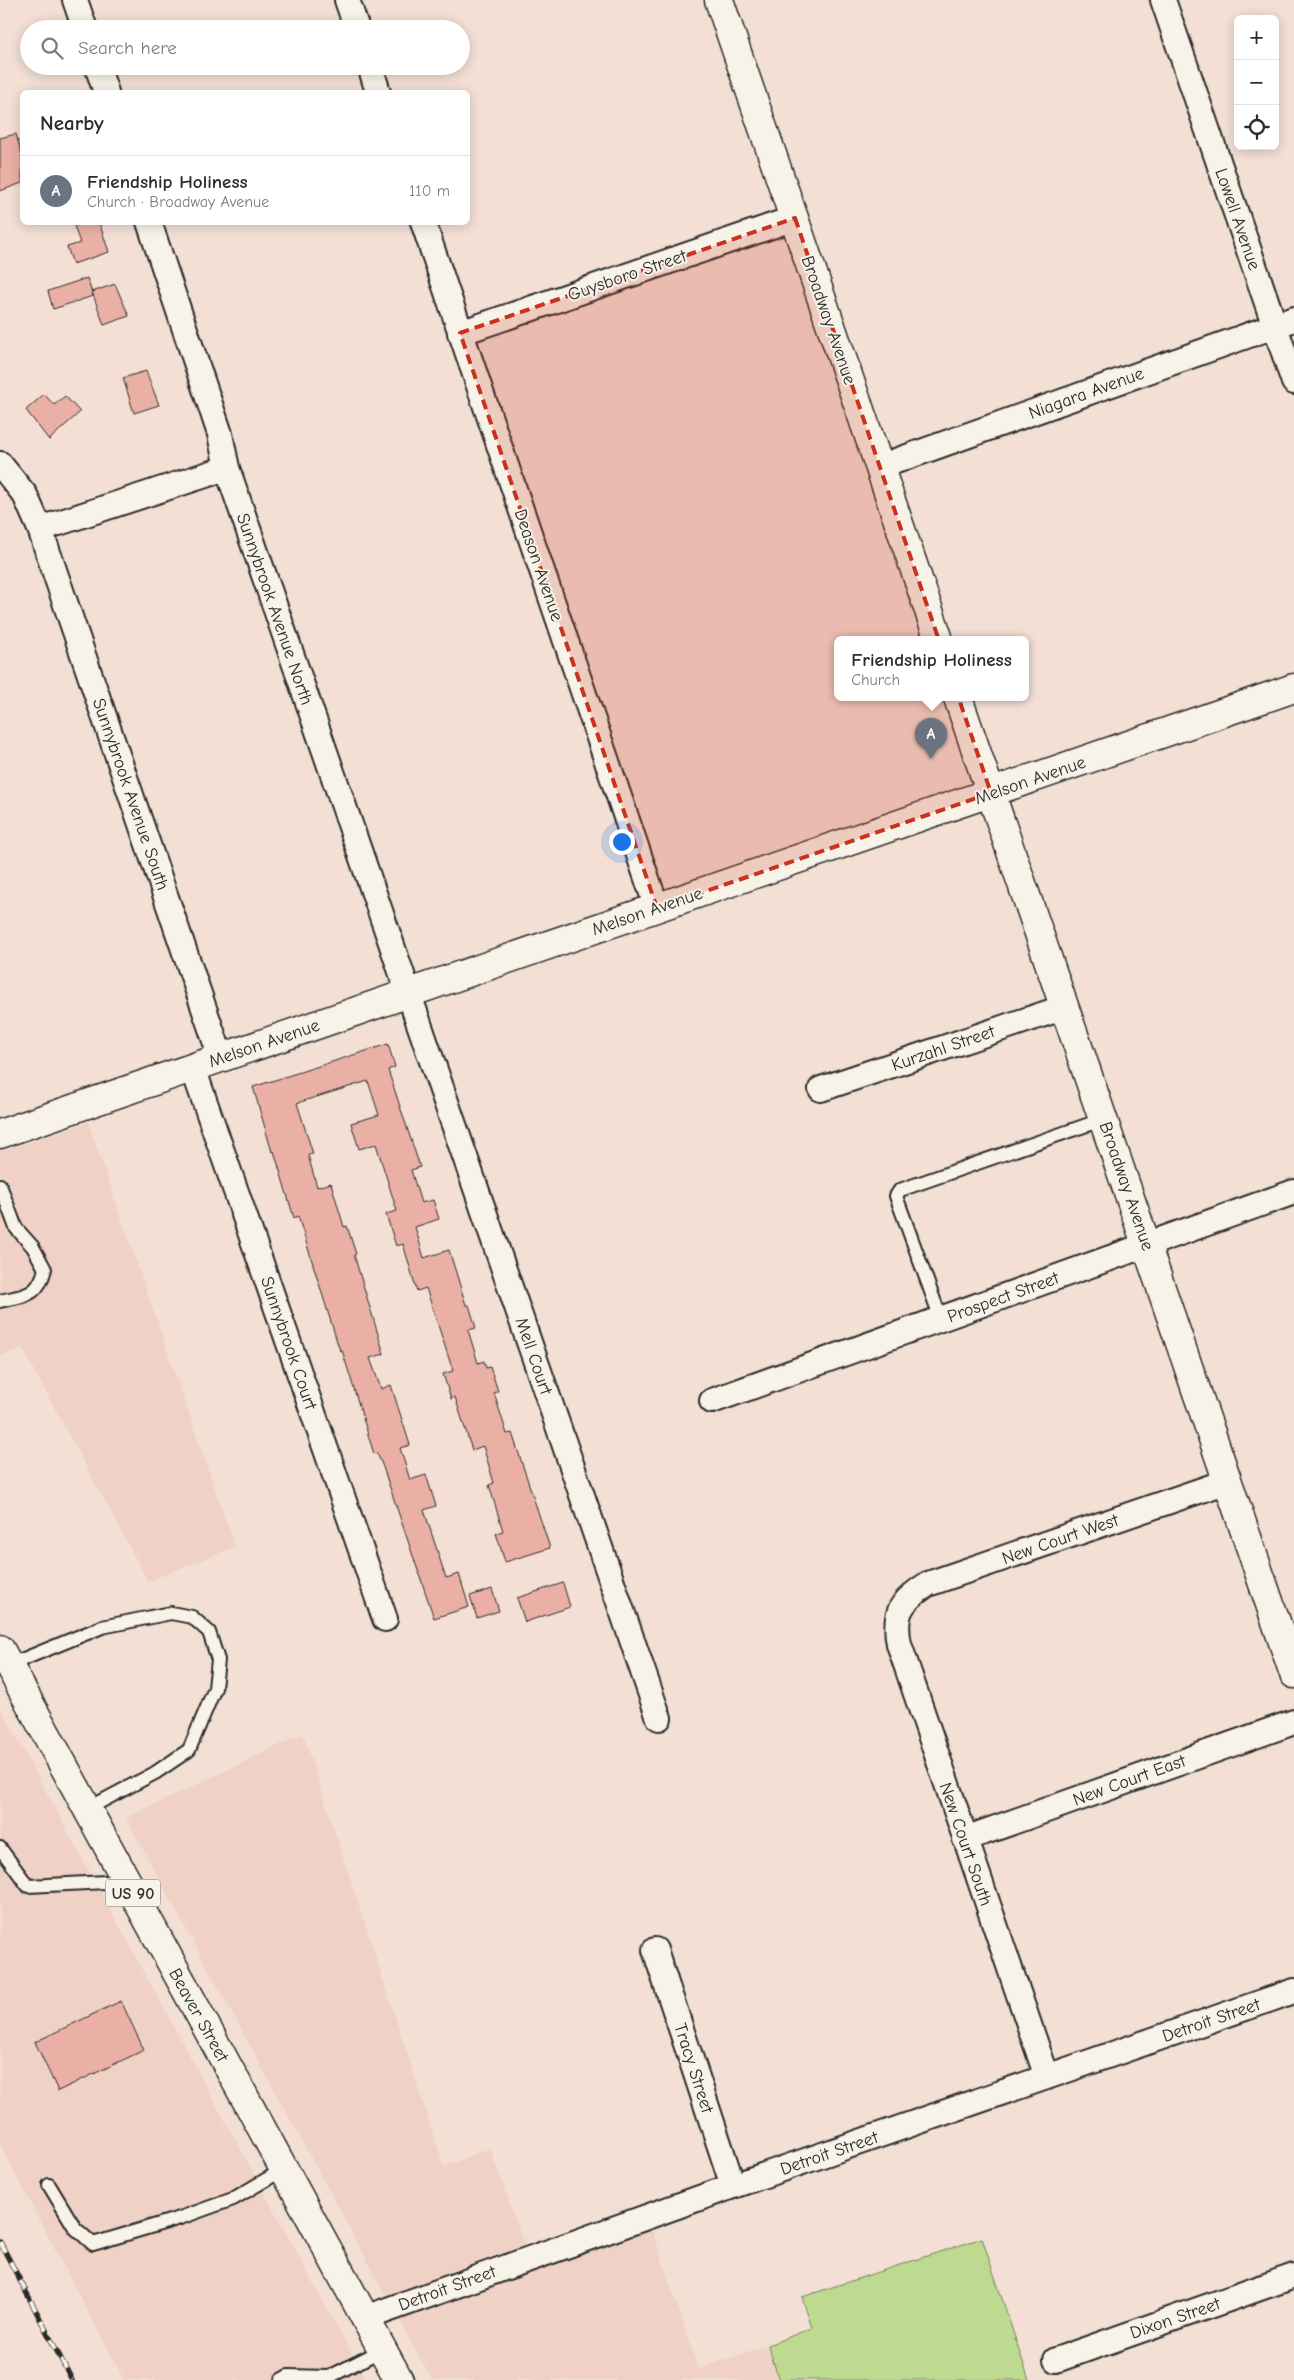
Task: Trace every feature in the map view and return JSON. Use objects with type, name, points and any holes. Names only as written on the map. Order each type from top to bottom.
[{"type":"street","points":[[75,0],[81,20]]},
{"type":"street","points":[[347,0],[354,20]]},
{"type":"street","name":"Broadway Avenue","points":[[719,0],[937,636]]},
{"type":"street","name":"Lowell Avenue","points":[[1163,0],[1284,323],[1294,382]]},
{"type":"street","points":[[100,75],[105,90]]},
{"type":"street","points":[[373,75],[377,90]]},
{"type":"street","name":"Guysboro Street","points":[[460,332],[795,218]]},
{"type":"street","name":"Sunnybrook Avenue North","points":[[150,225],[220,434],[227,468],[408,994]]},
{"type":"street","name":"Deason Avenue","points":[[424,225],[657,908]]},
{"type":"street","name":"Niagara Avenue","points":[[879,467],[1284,323]]},
{"type":"street","name":"Sunnybrook Avenue South","points":[[0,464],[25,495],[40,529],[221,1058]]},
{"type":"street","points":[[40,529],[227,468]]},
{"type":"street","name":"Melson Avenue","points":[[0,1134],[1294,688]]},
{"type":"street","name":"Broadway Avenue","points":[[959,701],[1294,1674]]},
{"type":"street","name":"Mell Court","points":[[408,994],[659,1718]]},
{"type":"street","name":"Kurzahl Street","points":[[821,1089],[1065,1007]]},
{"type":"street","name":"Sunnybrook Court","points":[[193,1068],[386,1619]]},
{"type":"street","name":"Prospect Street","points":[[712,1402],[1294,1192]]},
{"type":"street","name":"New Court West","points":[[899,1609],[912,1594],[928,1584],[1228,1481]]},
{"type":"street","name":"New Court South","points":[[899,1609],[895,1626],[898,1644],[1047,2077]]},
{"type":"street","name":"Beaver Street","points":[[4,1657],[398,2380]]},
{"type":"street","name":"New Court East","points":[[964,1839],[1294,1722]]},
{"type":"street","name":"Tracy Street","points":[[655,1950],[733,2186]]},
{"type":"street","name":"Detroit Street","points":[[365,2318],[733,2186],[1294,1991]]},
{"type":"street","name":"Dixon Street","points":[[1056,2360],[1294,2276]]},
{"type":"lane","points":[[941,1319],[896,1196],[900,1190],[1104,1119]]},
{"type":"lane","points":[[0,1185],[16,1228],[33,1247],[45,1269],[41,1283],[31,1294],[0,1301]]},
{"type":"lane","points":[[4,1657],[102,1627],[171,1613],[192,1617],[209,1632],[218,1660],[214,1688],[189,1750],[155,1773],[87,1809]]},
{"type":"lane","points":[[0,1848],[28,1886],[126,1881]]},
{"type":"lane","points":[[50,2185],[75,2228],[93,2244],[180,2218],[233,2199],[284,2169]]},
{"type":"lane","points":[[281,2380],[288,2376],[329,2377],[382,2350]]},
{"type":"highlighted area","points":[[795,218],[991,793],[657,908],[460,333]]},
{"type":"shaded area","points":[[88,1122],[235,1547],[148,1581],[22,1348],[0,1356],[0,1152]]},
{"type":"shaded area","points":[[0,1707],[366,2380],[124,2380],[0,2145]]},
{"type":"shaded area","points":[[303,1734],[444,2167],[490,2148],[525,2247],[644,2205],[698,2369],[768,2345],[779,2380],[432,2380],[126,1818]]},
{"type":"green space","points":[[982,2238],[1029,2380],[779,2380],[768,2345],[812,2328],[802,2297]]},
{"type":"building","points":[[16,134],[20,148],[20,184],[0,191],[0,138]]},
{"type":"building","points":[[100,225],[109,252],[73,264],[67,247],[80,243],[74,226]]},
{"type":"building","points":[[87,278],[93,296],[53,309],[48,291]]},
{"type":"building","points":[[115,284],[129,316],[104,325],[92,292]]},
{"type":"building","points":[[146,371],[159,405],[134,413],[123,378]]},
{"type":"building","points":[[44,394],[54,405],[65,396],[80,412],[49,440],[26,410]]},
{"type":"building","points":[[388,1044],[395,1067],[388,1070],[420,1167],[411,1170],[421,1203],[433,1200],[439,1219],[415,1227],[424,1258],[449,1250],[466,1305],[469,1305],[476,1328],[468,1330],[478,1363],[484,1361],[486,1368],[490,1367],[498,1391],[494,1393],[507,1434],[512,1433],[550,1548],[505,1562],[496,1533],[503,1531],[489,1485],[494,1483],[483,1446],[472,1450],[455,1397],[451,1399],[443,1374],[453,1371],[426,1288],[417,1291],[403,1244],[396,1246],[386,1214],[397,1211],[376,1144],[359,1149],[351,1123],[379,1115],[368,1081],[297,1103],[313,1154],[308,1155],[317,1187],[331,1183],[344,1227],[347,1226],[356,1254],[354,1255],[384,1354],[370,1358],[381,1389],[391,1385],[410,1445],[400,1448],[410,1480],[426,1475],[436,1506],[424,1510],[446,1578],[459,1574],[469,1607],[434,1618],[383,1467],[377,1453],[374,1454],[298,1216],[294,1218],[253,1087]]},
{"type":"building","points":[[563,1583],[570,1607],[525,1622],[517,1598]]},
{"type":"building","points":[[492,1589],[499,1611],[477,1618],[470,1596]]},
{"type":"building","points":[[121,2001],[144,2050],[58,2091],[35,2042]]},
{"type":"railway","points":[[0,2242],[72,2380]]},
{"type":"place","name":"Friendship Holiness","points":[[931,759]]}]
